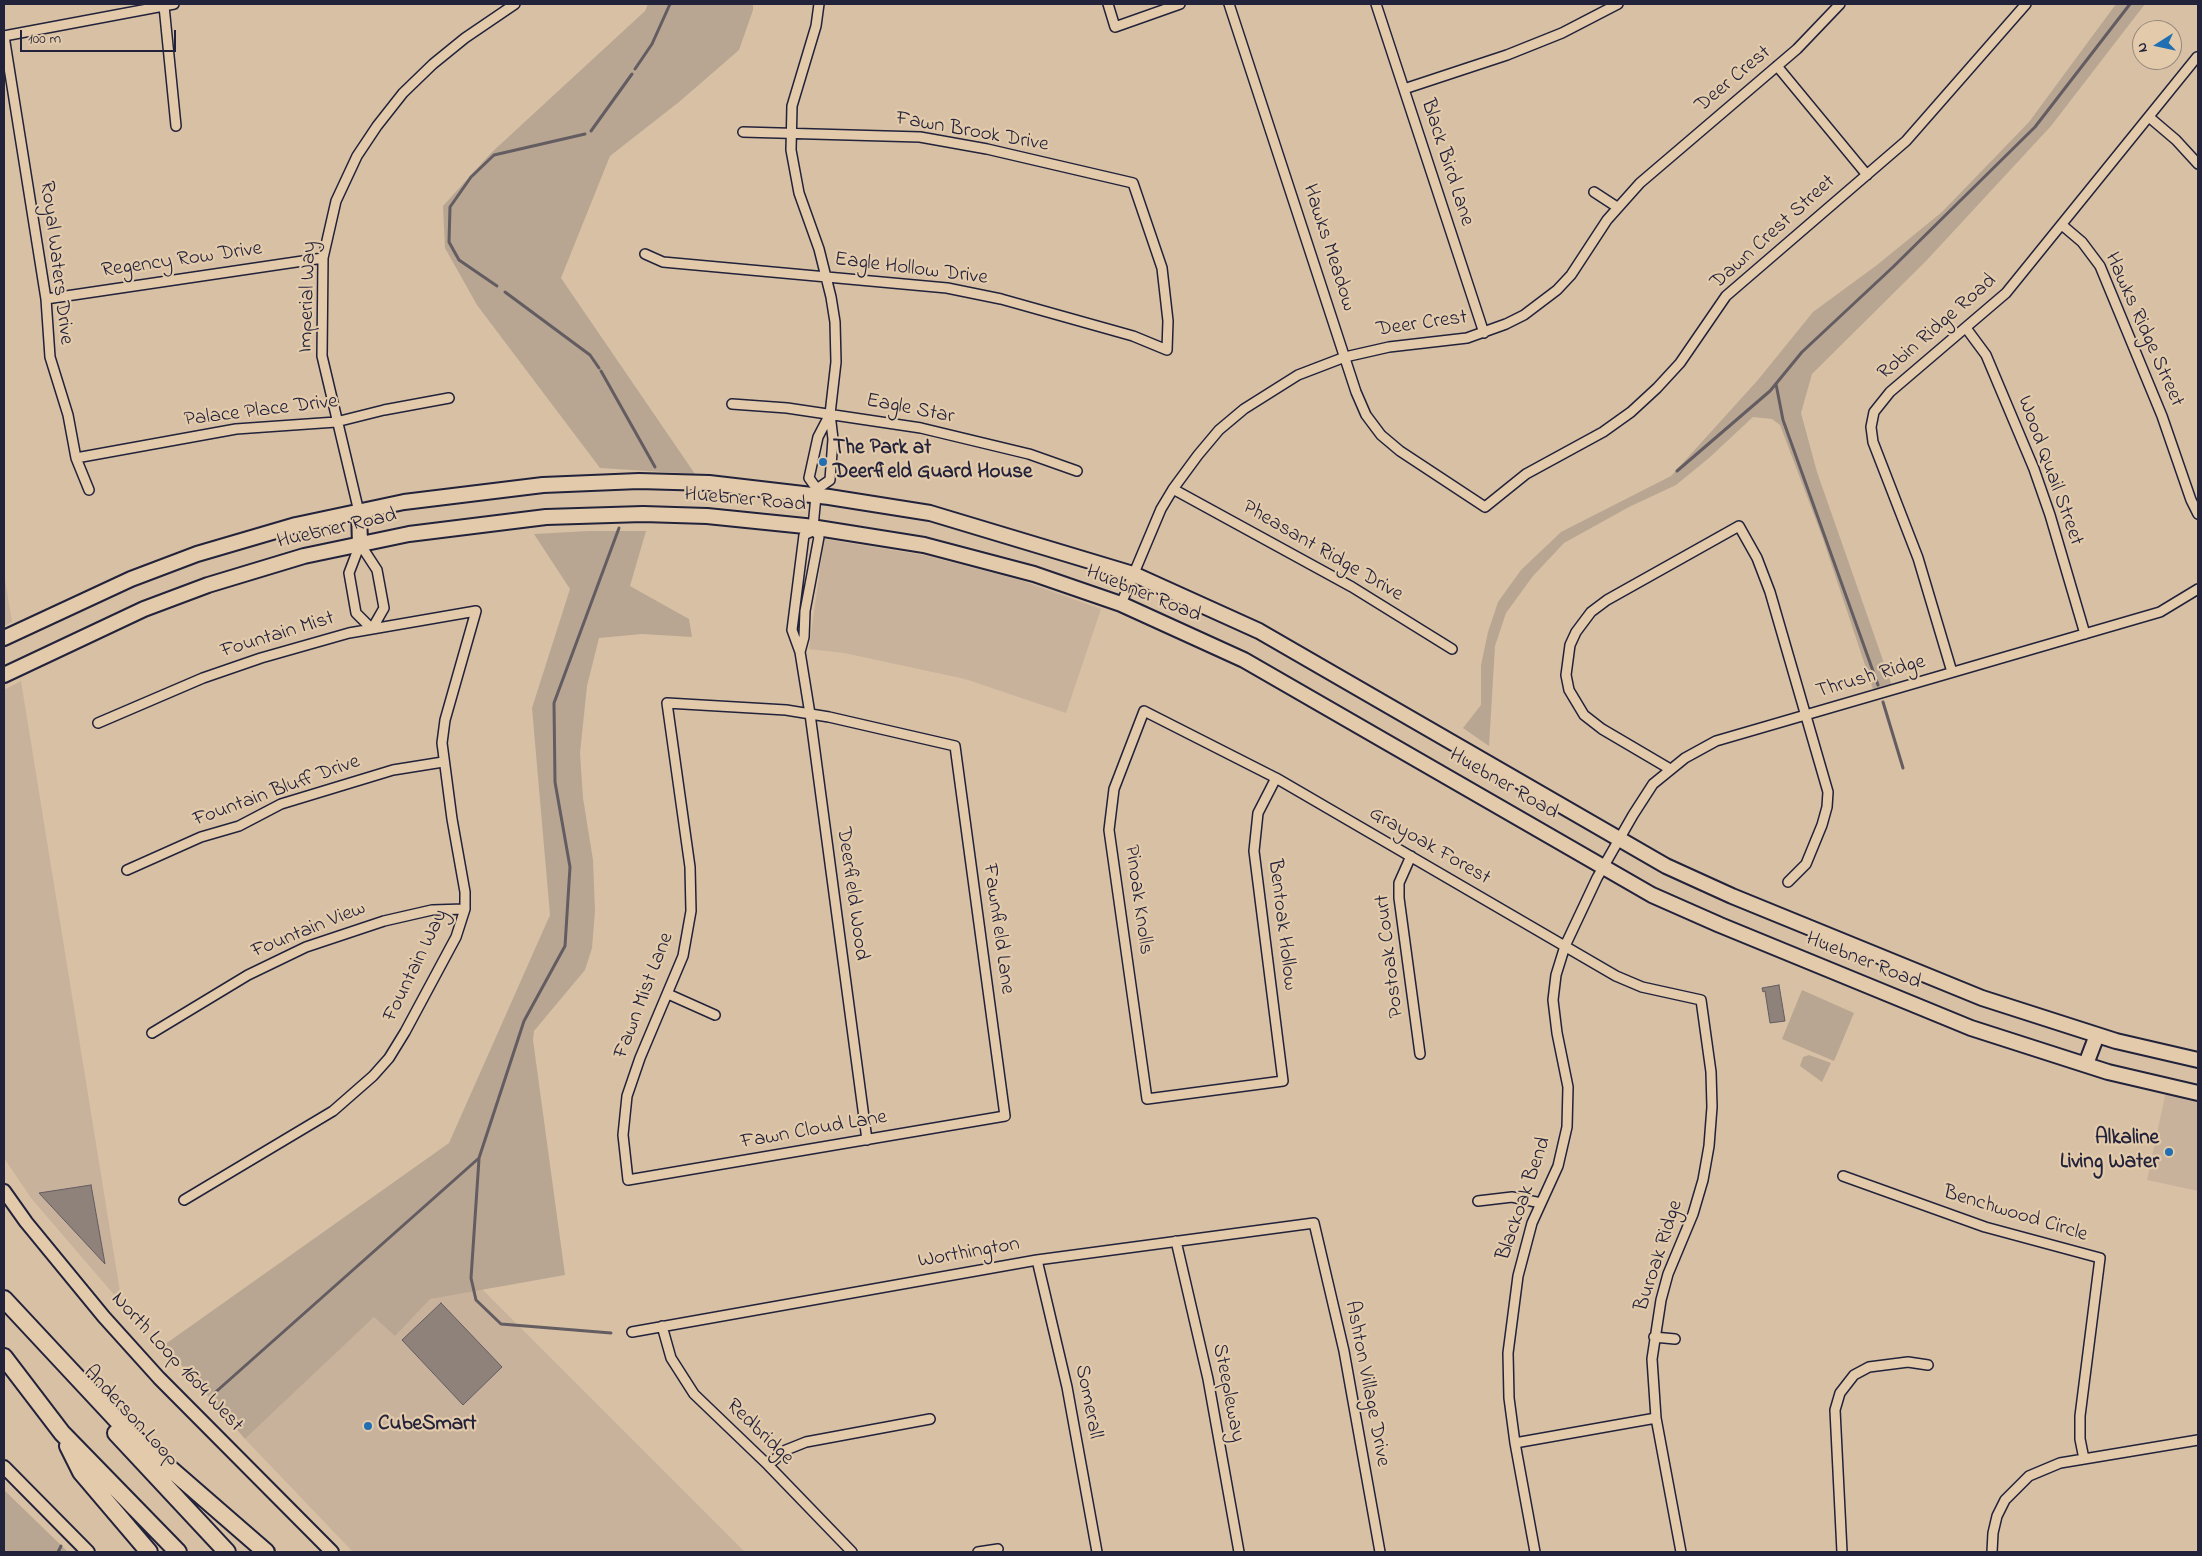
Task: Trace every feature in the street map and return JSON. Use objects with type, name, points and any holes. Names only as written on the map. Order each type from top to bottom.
[{"type":"highway","points":[[4,1299],[129,1433],[266,1552]]},
{"type":"highway","name":"Anderson Loop","points":[[4,1310],[47,1360],[227,1552]]},
{"type":"highway","points":[[4,1357],[62,1433],[178,1552]]},
{"type":"highway","points":[[62,1433],[80,1472],[149,1552]]},
{"type":"main road","name":"Huebner Road","points":[[4,638],[131,579],[198,554],[296,525],[404,502],[568,483],[709,483],[817,492],[930,513],[1133,574],[1268,636],[1675,870],[1882,958],[1982,998],[2097,1034],[2198,1060]]},
{"type":"main road","points":[[359,512],[360,544]]},
{"type":"main road","name":"Huebner Road","points":[[4,674],[144,609],[208,585],[304,556],[409,534],[569,516],[707,516],[924,545],[1034,574],[1121,604],[1244,660],[1652,895],[1870,988],[1971,1028],[2108,1072],[2198,1093]]},
{"type":"main road","points":[[2086,1064],[2097,1034]]},
{"type":"main road","name":"North Loop 1604 West","points":[[4,1190],[26,1222],[104,1317],[159,1378],[332,1552]]},
{"type":"main road","points":[[4,1467],[88,1552]]},
{"type":"street","points":[[4,36],[174,4]]},
{"type":"street","name":"Imperial Way","points":[[359,512],[336,422],[322,356],[324,258],[329,225],[345,178],[377,126],[404,93],[433,64],[465,38],[516,4]]},
{"type":"street","points":[[817,492],[830,480],[833,439],[830,414],[836,362],[835,322],[819,249],[799,194],[794,172],[790,132],[792,106],[816,26],[819,4]]},
{"type":"street","points":[[1108,4],[1115,27],[1180,4]]},
{"type":"street","name":"Hawks Meadow","points":[[1229,4],[1361,404],[1381,435],[1400,452],[1485,506]]},
{"type":"street","name":"Black Bird Lane","points":[[1376,4],[1484,333]]},
{"type":"street","points":[[1404,89],[1507,55],[1553,37],[1618,4]]},
{"type":"street","name":"Deer Crest","points":[[1121,604],[1161,509],[1173,489],[1198,454],[1220,430],[1244,409],[1298,375],[1344,357],[1389,346],[1446,342],[1484,333],[1524,314],[1557,290],[1584,259],[1617,207],[1640,183],[1808,39],[1840,4]]},
{"type":"street","name":"Dawn Crest Street","points":[[1485,506],[1526,474],[1603,432],[1631,412],[1657,388],[1680,363],[1726,296],[1906,142],[2026,4]]},
{"type":"street","points":[[164,6],[176,126]]},
{"type":"street","name":"Royal Waters Drive","points":[[4,36],[46,300],[51,362],[68,415],[76,458],[89,490]]},
{"type":"street","name":"Robin Ridge Road","points":[[1952,672],[1918,558],[1873,442],[1871,427],[1874,412],[1890,392],[2006,293],[2197,57]]},
{"type":"street","points":[[1777,66],[1867,175]]},
{"type":"street","points":[[2149,117],[2176,140],[2198,164]]},
{"type":"street","name":"Fawn Brook Drive","points":[[744,132],[920,137],[987,149],[1133,184],[1162,268],[1168,321],[1167,350]]},
{"type":"street","points":[[1594,192],[1617,207]]},
{"type":"street","name":"Hawks Ridge Street","points":[[2062,225],[2082,242],[2100,266],[2162,416],[2191,500],[2198,514]]},
{"type":"street","name":"Eagle Hollow Drive","points":[[646,254],[663,262],[946,288],[1001,299],[1133,336],[1167,350]]},
{"type":"street","name":"Regency Row Drive","points":[[46,300],[324,258]]},
{"type":"street","name":"Wood Quail Street","points":[[1966,328],[1986,355],[2034,469],[2050,515],[2084,634]]},
{"type":"street","name":"Palace Place Drive","points":[[76,458],[236,429],[336,422],[384,410],[449,398]]},
{"type":"street","name":"Eagle Star","points":[[732,404],[830,414],[921,428],[1029,454],[1077,471]]},
{"type":"street","points":[[813,529],[817,492],[809,478],[818,437],[830,414]]},
{"type":"street","name":"Pheasant Ridge Drive","points":[[1173,489],[1352,587],[1452,649]]},
{"type":"street","points":[[1670,769],[1602,729],[1584,715],[1576,703],[1568,682],[1566,660],[1570,645],[1576,632],[1591,612],[1607,600],[1739,526],[1764,576],[1825,777],[1827,807],[1806,864],[1788,882]]},
{"type":"street","name":"Deerfield Wood","points":[[800,652],[804,637],[805,611],[819,538],[813,529],[804,535],[792,622],[793,637],[800,652],[810,714],[867,1140]]},
{"type":"street","points":[[360,544],[377,570],[384,608],[372,629],[356,613],[349,574],[360,544]]},
{"type":"street","name":"Thrush Ridge","points":[[1604,867],[1653,784],[1692,753],[1716,741],[2160,612],[2198,589]]},
{"type":"street","name":"Fountain Mist","points":[[98,723],[166,693],[261,658],[350,633],[476,611]]},
{"type":"street","name":"Fountain Way","points":[[184,1200],[333,1111],[374,1076],[389,1058],[405,1032],[456,937],[465,909],[464,882],[443,762],[442,743],[445,720],[476,611]]},
{"type":"street","name":"Fawn Mist Lane","points":[[628,1180],[623,1135],[627,1096],[640,1058],[683,956],[688,934],[691,889],[668,704],[786,710],[810,714]]},
{"type":"street","name":"Grayoak Forest","points":[[1144,711],[1276,778],[1616,976],[1642,987],[1701,1000]]},
{"type":"street","name":"Pinoak Knolls","points":[[1144,711],[1114,789],[1109,830],[1146,1099],[1283,1081]]},
{"type":"street","name":"Fawnfield Lane","points":[[810,714],[955,746],[1005,1116]]},
{"type":"street","name":"Fountain Bluff Drive","points":[[126,870],[201,837],[240,826],[281,804],[393,770],[443,762]]},
{"type":"street","name":"Bentoak Hollow","points":[[1276,778],[1258,813],[1254,851],[1283,1081]]},
{"type":"street","name":"Postoak Court","points":[[1410,856],[1399,883],[1399,898],[1420,1054]]},
{"type":"street","name":"Blackoak Bend","points":[[1535,1552],[1515,1443],[1509,1389],[1508,1353],[1512,1308],[1518,1276],[1532,1224],[1558,1166],[1567,1127],[1568,1087],[1553,1000],[1556,975],[1565,946],[1604,867]]},
{"type":"street","name":"Fountain View","points":[[152,1033],[248,975],[306,946],[384,921],[432,910],[465,909]]},
{"type":"street","points":[[668,994],[715,1015]]},
{"type":"street","name":"Buroak Ridge","points":[[1681,1552],[1656,1418],[1653,1389],[1654,1337],[1660,1300],[1668,1274],[1693,1214],[1703,1180],[1709,1146],[1712,1107],[1711,1072],[1701,1000]]},
{"type":"street","name":"Fawn Cloud Lane","points":[[628,1180],[1005,1116]]},
{"type":"street","name":"Benchwood Circle","points":[[1843,1176],[1986,1227],[2100,1258],[2080,1416],[2080,1440],[2084,1459]]},
{"type":"street","points":[[1478,1201],[1512,1197],[1541,1203]]},
{"type":"street","name":"Worthington","points":[[632,1332],[1037,1260],[1314,1223]]},
{"type":"street","name":"Ashton Village Drive","points":[[1314,1223],[1344,1351],[1380,1552]]},
{"type":"street","name":"Steepleway","points":[[1176,1241],[1208,1379],[1239,1552]]},
{"type":"street","name":"Somerall","points":[[1037,1260],[1069,1396],[1097,1552]]},
{"type":"street","name":"Redbridge","points":[[662,1326],[670,1358],[694,1394],[768,1465],[852,1552]]},
{"type":"street","points":[[1654,1337],[1675,1339]]},
{"type":"street","points":[[1842,1552],[1835,1410],[1840,1393],[1854,1375],[1869,1367],[1908,1362],[1928,1365]]},
{"type":"street","points":[[1515,1443],[1656,1418]]},
{"type":"street","points":[[768,1465],[786,1450],[806,1442],[930,1419]]},
{"type":"street","points":[[1992,1552],[1993,1533],[1997,1516],[2005,1500],[2029,1476],[2045,1468],[2084,1459],[2198,1440]]},
{"type":"street","points":[[978,1552],[998,1549]]},
{"type":"shaded area","points":[[648,4],[753,4],[753,10],[739,50],[679,102],[610,156],[561,278],[695,474],[600,468],[477,305],[445,248],[443,206],[491,153],[645,11]]},
{"type":"shaded area","points":[[2116,4],[2145,4],[2051,126],[1926,261],[1812,374],[1801,413],[1817,472],[1892,686],[1874,692],[1822,536],[1780,425],[1772,419],[1753,417],[1709,458],[1676,485],[1629,507],[1564,543],[1533,576],[1506,613],[1495,646],[1489,746],[1463,728],[1481,705],[1481,665],[1488,632],[1498,602],[1521,570],[1561,532],[1671,476],[1757,381],[1813,312],[1877,265],[1942,212],[2029,122]]},
{"type":"shaded area","points":[[589,531],[646,531],[630,586],[689,619],[692,637],[642,634],[599,638],[587,686],[580,753],[583,798],[593,860],[595,911],[592,948],[585,970],[534,1031],[533,1040],[565,1275],[430,1299],[395,1336],[374,1317],[245,1439],[164,1345],[449,1143],[550,915],[532,708],[570,589],[534,534]]},
{"type":"shaded area","points":[[824,539],[923,555],[1020,580],[1101,609],[1066,713],[965,679],[844,653],[809,649]]},
{"type":"shaded area","points":[[4,573],[12,622],[4,626]]},
{"type":"shaded area","points":[[21,681],[122,1304],[31,1198],[4,1158],[4,690]]},
{"type":"shaded area","points":[[1779,985],[1785,1021],[1770,1023],[1765,991],[1763,992],[1762,988]]},
{"type":"shaded area","points":[[1802,990],[1854,1013],[1834,1061],[1782,1039]]},
{"type":"shaded area","points":[[1809,1055],[1831,1063],[1822,1082],[1800,1066],[1803,1057]]},
{"type":"shaded area","points":[[2166,1091],[2198,1097],[2198,1191],[2147,1180]]},
{"type":"shaded area","points":[[91,1185],[105,1264],[39,1193]]},
{"type":"shaded area","points":[[481,1288],[745,1552],[353,1552],[245,1439],[382,1309]]},
{"type":"shaded area","points":[[441,1303],[502,1367],[463,1405],[402,1340]]},
{"type":"shaded area","points":[[4,1490],[68,1552],[4,1552]]},
{"type":"waterway","points":[[635,69],[652,44],[670,4]]},
{"type":"waterway","points":[[1677,471],[1770,391],[1802,352],[1893,267],[2035,127],[2130,4]]},
{"type":"waterway","points":[[591,131],[632,74]]},
{"type":"waterway","points":[[497,286],[459,260],[449,242],[450,207],[471,177],[494,155],[585,134]]},
{"type":"waterway","points":[[505,292],[590,355],[599,368]]},
{"type":"waterway","points":[[601,371],[655,467]]},
{"type":"waterway","points":[[1776,384],[1783,420],[1878,685]]},
{"type":"waterway","points":[[210,1397],[479,1158],[524,1021],[565,946],[570,867],[555,782],[554,703],[619,528]]},
{"type":"waterway","points":[[1883,702],[1903,768]]},
{"type":"waterway","points":[[479,1159],[471,1278],[476,1300],[501,1324],[611,1333]]},
{"type":"waterway","points":[[58,1552],[61,1546]]},
{"type":"place","name":"The Park at Deerfield Guard House","points":[[823,462]]},
{"type":"place","name":"Alkaline Living Water","points":[[2169,1152]]},
{"type":"place","name":"CubeSmart","points":[[368,1426]]}]
